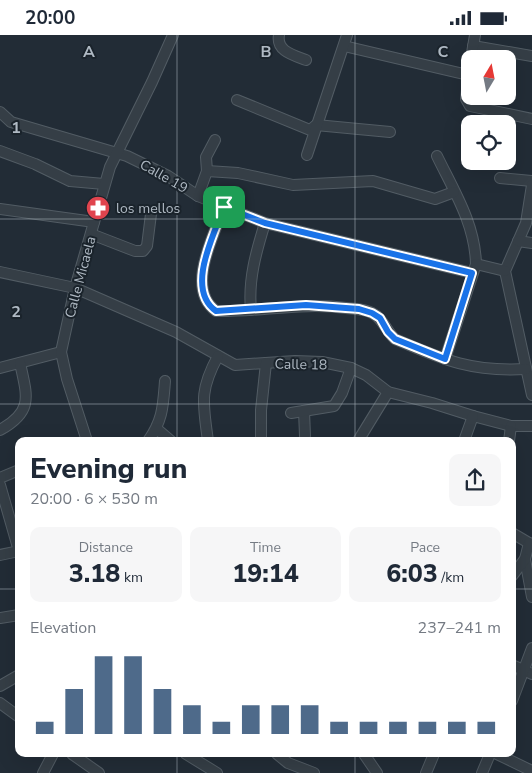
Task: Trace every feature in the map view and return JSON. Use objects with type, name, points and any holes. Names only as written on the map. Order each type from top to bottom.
[{"type":"street","name":"Calle Micaela","points":[[87,437],[67,379],[61,352],[75,288],[104,184],[116,152],[152,82],[173,35]]},
{"type":"street","points":[[279,35],[278,41],[283,50],[306,60]]},
{"type":"street","points":[[307,155],[347,35]]},
{"type":"street","points":[[472,50],[475,35]]},
{"type":"street","points":[[344,46],[461,73]]},
{"type":"street","points":[[473,46],[532,56]]},
{"type":"street","points":[[238,100],[310,130],[316,125],[390,132]]},
{"type":"street","points":[[469,105],[532,119]]},
{"type":"street","name":"Calle 19","points":[[0,112],[10,122],[116,152],[146,164],[198,196],[265,223],[474,269],[505,271]]},
{"type":"street","points":[[198,196],[207,171],[206,157],[215,140]]},
{"type":"street","points":[[0,151],[35,164],[70,181],[104,184]]},
{"type":"street","points":[[437,156],[469,222],[474,269],[445,359]]},
{"type":"street","points":[[207,171],[238,173],[293,185],[373,181],[435,199],[454,192]]},
{"type":"street","points":[[500,178],[532,181]]},
{"type":"street","points":[[532,185],[526,223],[505,271],[532,395]]},
{"type":"street","points":[[224,207],[201,276],[202,292],[208,304],[216,311],[306,305],[338,307],[372,313],[380,318],[388,332],[395,339],[461,365],[487,369],[526,369]]},
{"type":"street","points":[[0,209],[94,222]]},
{"type":"street","points":[[91,233],[135,251],[143,251],[147,246],[151,214]]},
{"type":"street","points":[[251,310],[249,292],[254,258],[265,223]]},
{"type":"street","points":[[518,241],[532,243]]},
{"type":"street","name":"Calle 18","points":[[0,272],[75,288],[176,332],[235,365],[295,361],[322,362],[351,368],[366,375],[388,392],[432,403],[473,417],[512,425],[532,426]]},
{"type":"street","points":[[0,368],[61,352]]},
{"type":"street","points":[[207,437],[202,399],[207,376],[218,357]]},
{"type":"street","points":[[0,430],[10,425],[25,409],[27,397],[20,363]]},
{"type":"street","points":[[261,437],[261,410],[266,363]]},
{"type":"street","points":[[291,413],[334,406],[342,393],[351,368]]},
{"type":"street","points":[[151,437],[157,429],[162,415],[166,381]]},
{"type":"street","points":[[360,437],[388,392]]},
{"type":"street","points":[[304,411],[305,437]]},
{"type":"street","points":[[466,437],[473,417]]},
{"type":"street","points":[[510,437],[512,425]]},
{"type":"street","points":[[157,429],[166,437]]},
{"type":"street","points":[[0,478],[15,472]]},
{"type":"street","points":[[0,485],[15,537]]},
{"type":"street","points":[[516,535],[531,543],[525,559],[516,571]]},
{"type":"street","points":[[0,555],[15,552]]},
{"type":"street","points":[[525,559],[532,597]]},
{"type":"street","points":[[0,618],[15,616]]},
{"type":"street","points":[[516,694],[529,673],[532,648]]},
{"type":"street","points":[[516,667],[529,673]]},
{"type":"street","points":[[0,686],[15,677]]},
{"type":"street","points":[[0,703],[15,714]]},
{"type":"street","points":[[43,773],[51,757]]},
{"type":"street","points":[[76,757],[99,773]]},
{"type":"street","points":[[191,757],[217,773]]},
{"type":"street","points":[[280,757],[288,763],[314,773]]},
{"type":"street","points":[[366,757],[377,773]]},
{"type":"street","points":[[426,773],[432,757]]},
{"type":"street","points":[[482,773],[489,757]]},
{"type":"street","points":[[503,757],[532,771]]},
{"type":"place","name":"los mellos","points":[[98,208]]},
{"type":"route","points":[[224,207],[265,223],[472,273],[445,359],[395,339],[388,332],[380,318],[359,309],[306,305],[279,306],[231,312],[216,311],[210,307],[202,292],[201,276],[224,207]]}]
